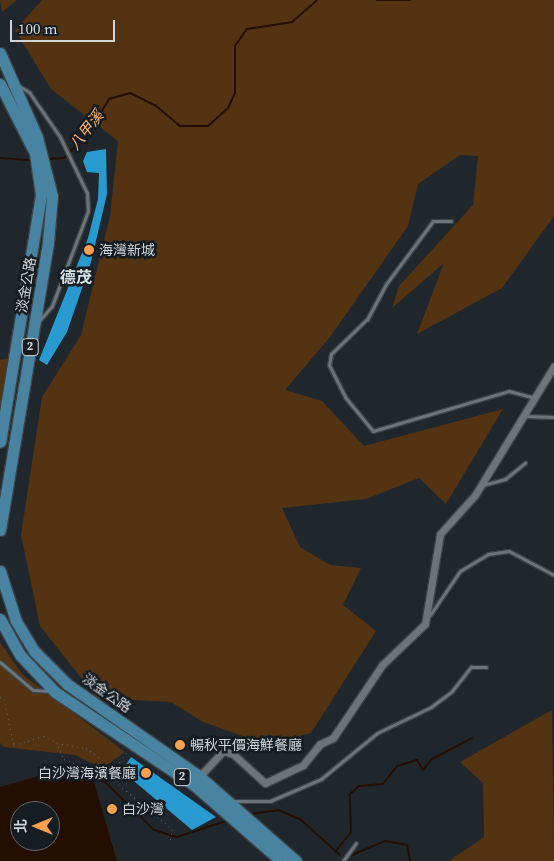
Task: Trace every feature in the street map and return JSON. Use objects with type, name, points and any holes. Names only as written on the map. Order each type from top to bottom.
[{"type":"main road","name":"淡金公路","points":[[0,53],[40,158],[50,215],[34,326],[0,530]]},
{"type":"main road","name":"淡金公路","points":[[0,84],[40,158],[42,195],[37,243],[0,442]]},
{"type":"main road","name":"淡金公路","points":[[0,571],[16,621],[34,651],[67,684],[232,808]]},
{"type":"main road","name":"淡金公路","points":[[0,618],[20,655],[55,692],[196,780],[216,803],[232,808]]},
{"type":"main road","name":"2","points":[[232,808],[250,825],[296,861]]},
{"type":"main road","name":"2","points":[[250,825],[280,861]]},
{"type":"street","points":[[196,780],[223,751],[233,754],[265,783],[303,766],[320,744],[334,738],[382,665],[420,633],[430,615],[440,534],[480,486],[532,396],[554,366]]},
{"type":"lane","points":[[12,81],[29,92],[72,158],[87,194],[88,211],[52,306],[34,326],[20,328]]},
{"type":"lane","points":[[451,221],[433,222],[386,284],[367,319],[331,354],[329,365],[345,397],[373,431],[509,391],[532,396]]},
{"type":"lane","points":[[520,416],[554,417]]},
{"type":"lane","points":[[480,486],[506,479],[525,463]]},
{"type":"lane","points":[[430,615],[460,571],[488,554],[509,551],[554,576]]},
{"type":"lane","points":[[0,662],[33,690],[55,692]]},
{"type":"lane","points":[[232,808],[270,801],[321,779],[378,734],[438,702],[471,667],[486,667]]},
{"type":"lane","points":[[343,861],[356,843]]},
{"type":"path","points":[[0,697],[4,698],[14,745],[44,736],[67,748],[86,748],[109,764],[121,762],[128,751]]},
{"type":"path","points":[[56,742],[64,759],[111,778],[172,831],[170,841]]},
{"type":"shaded area","points":[[0,0],[17,0],[2,12]]},
{"type":"shaded area","points":[[42,0],[554,0],[554,216],[502,288],[417,334],[444,263],[392,308],[399,286],[473,205],[478,156],[460,155],[418,184],[408,226],[330,337],[285,390],[322,401],[364,446],[503,409],[446,504],[419,478],[366,499],[282,508],[300,547],[330,565],[361,568],[343,605],[376,631],[311,733],[265,744],[203,722],[171,702],[97,698],[40,626],[21,535],[42,397],[81,335],[110,216],[118,141],[51,89],[15,30]]},
{"type":"shaded area","points":[[8,358],[0,409],[0,360]]},
{"type":"shaded area","points":[[0,642],[22,674],[125,752],[102,768],[75,755],[4,747],[0,743]]},
{"type":"shaded area","points":[[552,710],[554,861],[449,861],[484,837],[483,783],[460,762]]},
{"type":"shaded area","points":[[70,767],[93,779],[117,861],[0,861],[0,787]]},
{"type":"building","name":"海灣新城","points":[[106,149],[107,194],[91,262],[67,332],[47,365],[39,360],[88,238],[98,199],[99,173],[87,172],[83,161],[87,152]]},
{"type":"building","points":[[131,757],[216,817],[192,830],[122,771]]},
{"type":"waterway","name":"八甲溪","points":[[46,159],[64,158],[88,133],[109,99],[130,93],[155,105],[180,126],[208,126],[228,108],[235,93],[235,46],[247,29],[292,22],[317,0]]},
{"type":"waterway","name":"八甲溪","points":[[377,0],[410,0]]},
{"type":"waterway","name":"八甲溪","points":[[0,158],[31,160]]},
{"type":"waterway","points":[[335,852],[351,832],[350,794],[359,786],[383,784],[397,766],[417,760],[423,770],[432,759],[472,738]]},
{"type":"waterway","points":[[79,774],[105,782],[154,830],[177,837],[229,820]]},
{"type":"waterway","points":[[251,814],[278,810],[301,820],[340,855]]},
{"type":"waterway","points":[[347,857],[385,841],[407,845],[410,861]]},
{"type":"place","name":"海灣新城","points":[[89,250]]},
{"type":"place","name":"暢秋平價海鮮餐廳","points":[[180,745]]},
{"type":"place","name":"白沙灣海濱餐廳","points":[[146,773]]},
{"type":"place","name":"白沙灣","points":[[112,809]]},
{"type":"district","name":"德茂","points":[[76,277]]}]
